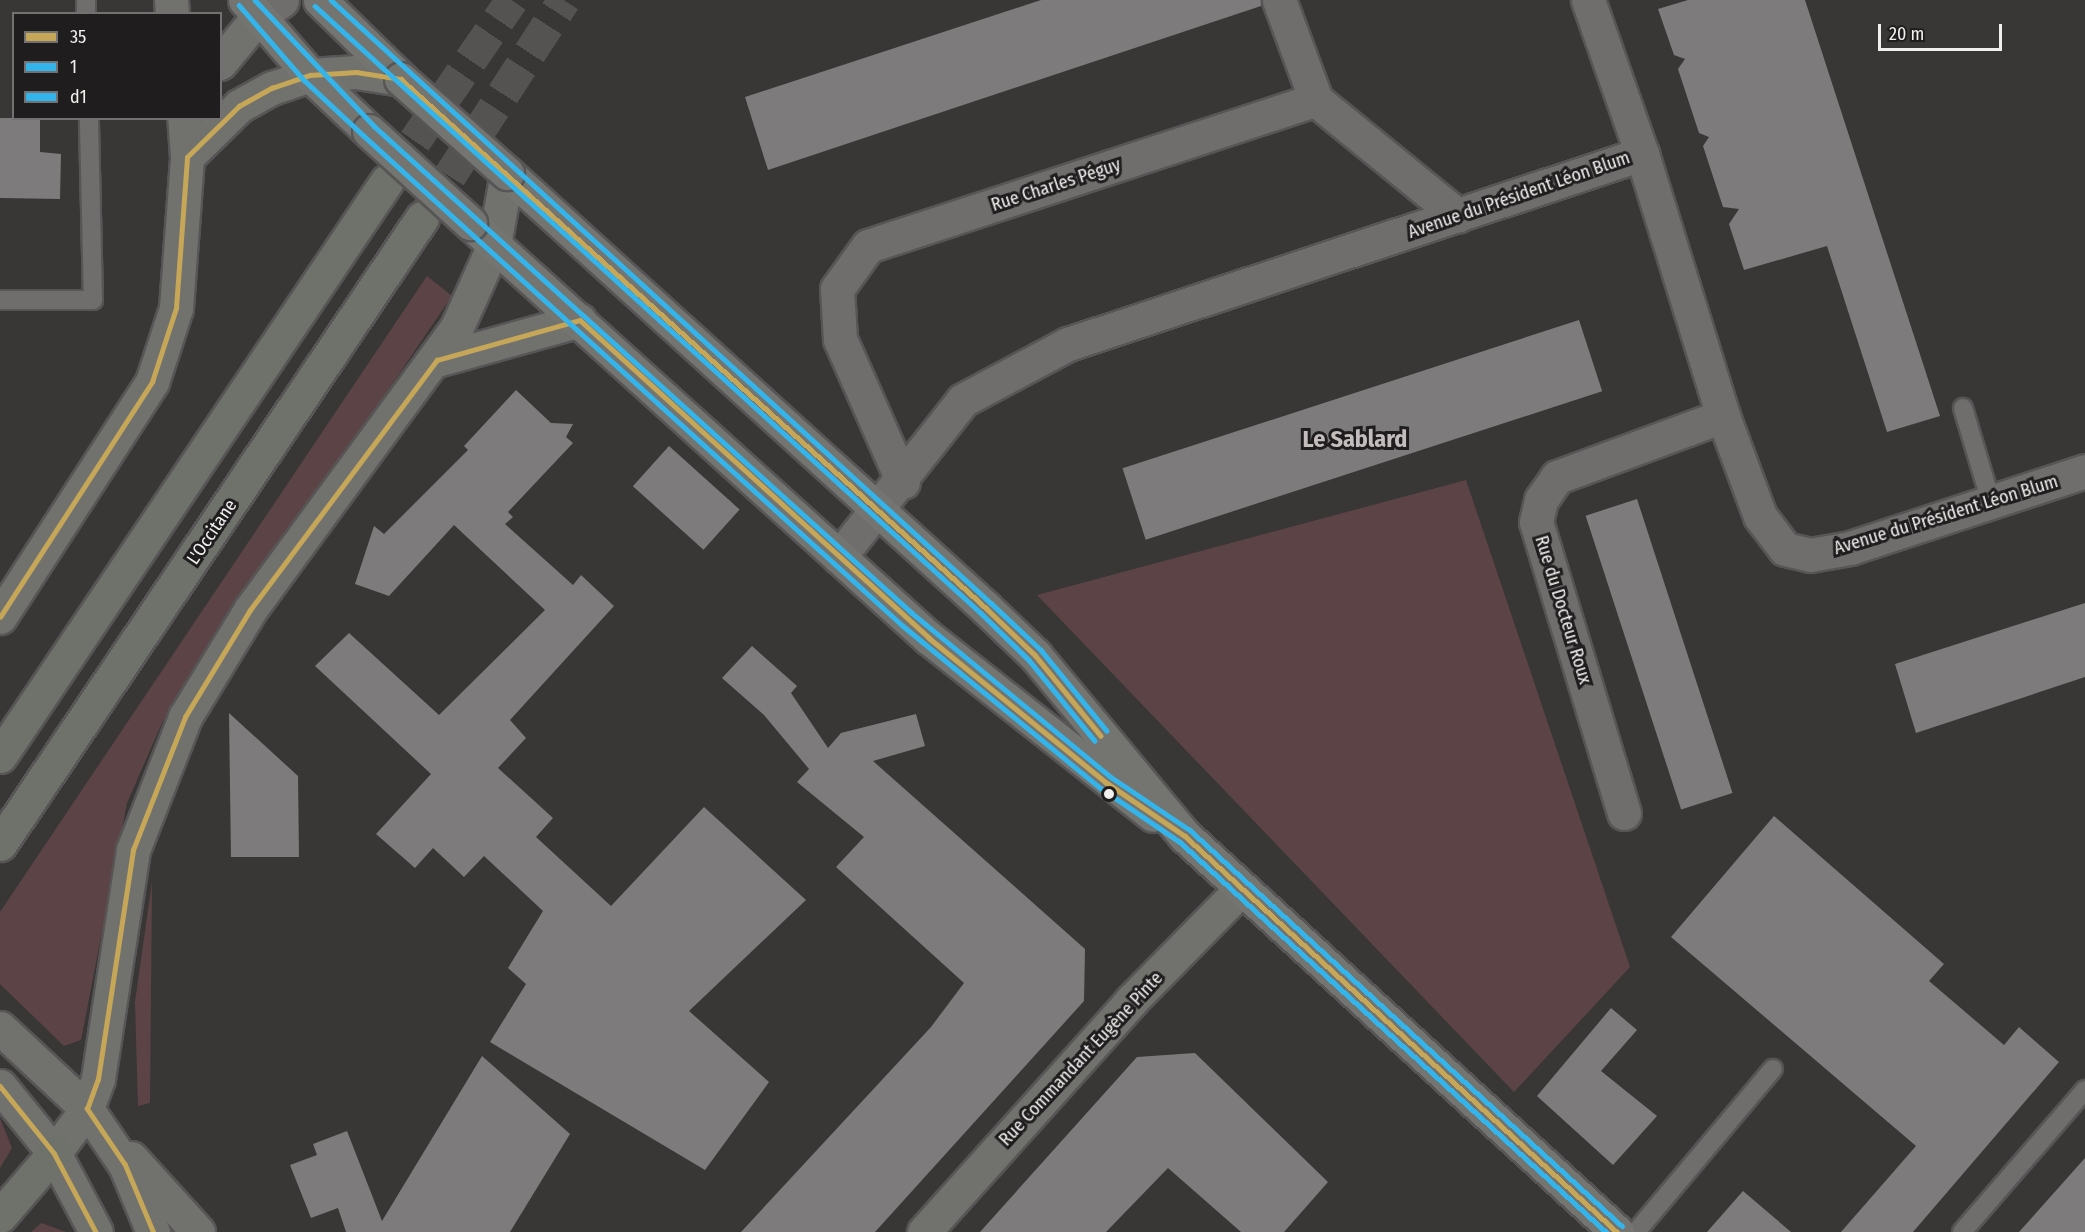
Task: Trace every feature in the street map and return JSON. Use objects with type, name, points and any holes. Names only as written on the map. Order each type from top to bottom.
[{"type":"highway","points":[[0,756],[387,181]]},
{"type":"highway","name":"L'Occitane","points":[[0,844],[422,218]]},
{"type":"highway","points":[[0,1216],[54,1153]]},
{"type":"main road","points":[[320,0],[401,79],[880,510],[1035,655],[1185,836],[1617,1232]]},
{"type":"main road","points":[[262,6],[310,75],[838,557],[1107,783],[1185,836]]},
{"type":"street","points":[[1279,0],[1316,100],[1458,216]]},
{"type":"street","points":[[1588,0],[1642,154]]},
{"type":"street","points":[[222,60],[262,6]]},
{"type":"street","points":[[187,157],[239,106],[310,75],[356,72],[401,79]]},
{"type":"street","name":"Rue Charles Péguy","points":[[903,482],[840,339],[837,290],[868,246],[1316,100]]},
{"type":"street","points":[[0,617],[152,382],[176,308],[187,157],[184,120]]},
{"type":"street","name":"Avenue du Président Léon Blum","points":[[838,557],[903,482],[963,400],[1068,344],[1642,154],[1724,416],[1760,516],[1785,549],[1810,555],[1850,548],[2085,471]]},
{"type":"street","points":[[54,1153],[87,1109],[98,1079],[133,850],[185,717],[250,610],[437,360],[474,297],[494,245],[507,173]]},
{"type":"street","points":[[437,360],[580,320]]},
{"type":"street","name":"Rue du Docteur Roux","points":[[1624,813],[1536,522],[1540,500],[1557,477],[1724,416]]},
{"type":"street","name":"Rue Commandant Eugène Pinte","points":[[924,1232],[1169,963],[1241,889]]},
{"type":"street","points":[[0,1028],[87,1109],[198,1232]]},
{"type":"street","points":[[0,1086],[54,1153],[96,1232]]},
{"type":"street","points":[[87,1109],[125,1165],[153,1232]]},
{"type":"lane","points":[[0,300],[93,300],[89,120]]},
{"type":"lane","points":[[1963,408],[1991,502]]},
{"type":"lane","points":[[1636,1232],[1773,1069]]},
{"type":"lane","points":[[1962,1232],[2085,1090]]},
{"type":"shaded area","points":[[427,276],[452,296],[162,723],[127,803],[81,1040],[64,1046],[0,984],[0,912]]},
{"type":"shaded area","points":[[1466,480],[1630,967],[1514,1092],[1037,595]]},
{"type":"shaded area","points":[[152,882],[150,1103],[138,1106],[135,1002]]},
{"type":"shaded area","points":[[0,1118],[12,1148],[0,1168]]},
{"type":"shaded area","points":[[41,1223],[66,1232],[31,1232]]},
{"type":"building","points":[[1041,0],[1261,0],[1261,6],[768,170],[745,97]]},
{"type":"building","points":[[1688,0],[1805,0],[1940,416],[1887,432],[1827,246],[1744,270],[1729,224],[1739,209],[1723,207],[1703,146],[1709,137],[1699,133],[1678,69],[1685,59],[1674,55],[1658,9]]},
{"type":"building","points":[[0,118],[40,120],[40,152],[61,154],[60,199],[0,198]]},
{"type":"building","points":[[1579,320],[1602,391],[1146,540],[1122,468]]},
{"type":"building","points":[[516,390],[551,423],[573,424],[566,437],[573,443],[508,512],[513,517],[505,524],[573,585],[581,575],[614,606],[510,720],[526,738],[498,768],[553,818],[536,837],[611,906],[704,807],[806,900],[689,1011],[769,1082],[705,1170],[490,1042],[526,984],[508,968],[543,911],[484,856],[464,877],[433,848],[415,868],[376,834],[431,774],[315,666],[349,633],[439,715],[545,610],[454,525],[389,596],[355,584],[374,526],[384,534],[468,450],[464,446]]},
{"type":"building","points":[[669,446],[740,510],[703,550],[633,486]]},
{"type":"building","points":[[1637,499],[1732,793],[1681,810],[1586,516]]},
{"type":"building","points":[[2085,603],[2085,677],[1916,733],[1895,664]]},
{"type":"building","points":[[752,646],[797,686],[791,693],[828,748],[841,733],[916,714],[925,746],[873,761],[1085,949],[1084,1001],[875,1232],[741,1232],[931,1027],[964,983],[836,867],[864,837],[797,782],[809,769],[764,715],[722,678]]},
{"type":"building","points":[[229,713],[298,776],[299,857],[231,857]]},
{"type":"building","points":[[1774,816],[1944,964],[1929,981],[2004,1045],[2019,1027],[2059,1062],[1913,1232],[1841,1232],[1916,1146],[1671,937]]},
{"type":"building","points":[[1611,1008],[1637,1030],[1601,1071],[1657,1116],[1613,1165],[1537,1096]]},
{"type":"building","points":[[1195,1053],[1328,1182],[1284,1232],[1241,1232],[1168,1168],[1106,1232],[980,1232],[1137,1057]]},
{"type":"building","points":[[482,1056],[570,1134],[510,1232],[346,1232],[338,1208],[311,1218],[290,1165],[317,1155],[313,1144],[347,1131],[382,1221]]},
{"type":"building","points":[[2085,1158],[2085,1232],[2019,1232]]},
{"type":"building","points":[[1743,1191],[1791,1232],[1707,1232]]},
{"type":"tunnel","points":[[387,181],[512,0]]},
{"type":"tunnel","points":[[423,217],[564,0]]},
{"type":"transit line","name":"d1","points":[[255,0],[374,126],[912,613],[1111,777],[1190,830],[1622,1226]]},
{"type":"transit line","name":"d1","points":[[331,0],[1041,650],[1107,731]]},
{"type":"transit line","name":"1","points":[[239,5],[304,80],[902,625],[1102,789],[1180,842],[1606,1232]]},
{"type":"transit line","name":"1","points":[[315,6],[981,613],[1029,660],[1095,741]]},
{"type":"transit line","name":"35","points":[[0,617],[152,382],[176,308],[187,157],[239,106],[272,88],[310,75],[356,72],[401,79],[986,608],[1035,655],[1101,736]]},
{"type":"transit line","name":"35","points":[[153,1232],[125,1165],[87,1109],[98,1079],[133,850],[185,717],[250,610],[437,360],[580,320],[929,638],[1107,783],[1185,836],[1617,1232]]},
{"type":"transit line","name":"35","points":[[0,1086],[54,1153],[96,1232]]},
{"type":"district","name":"Le Sablard","points":[[1355,440]]}]
